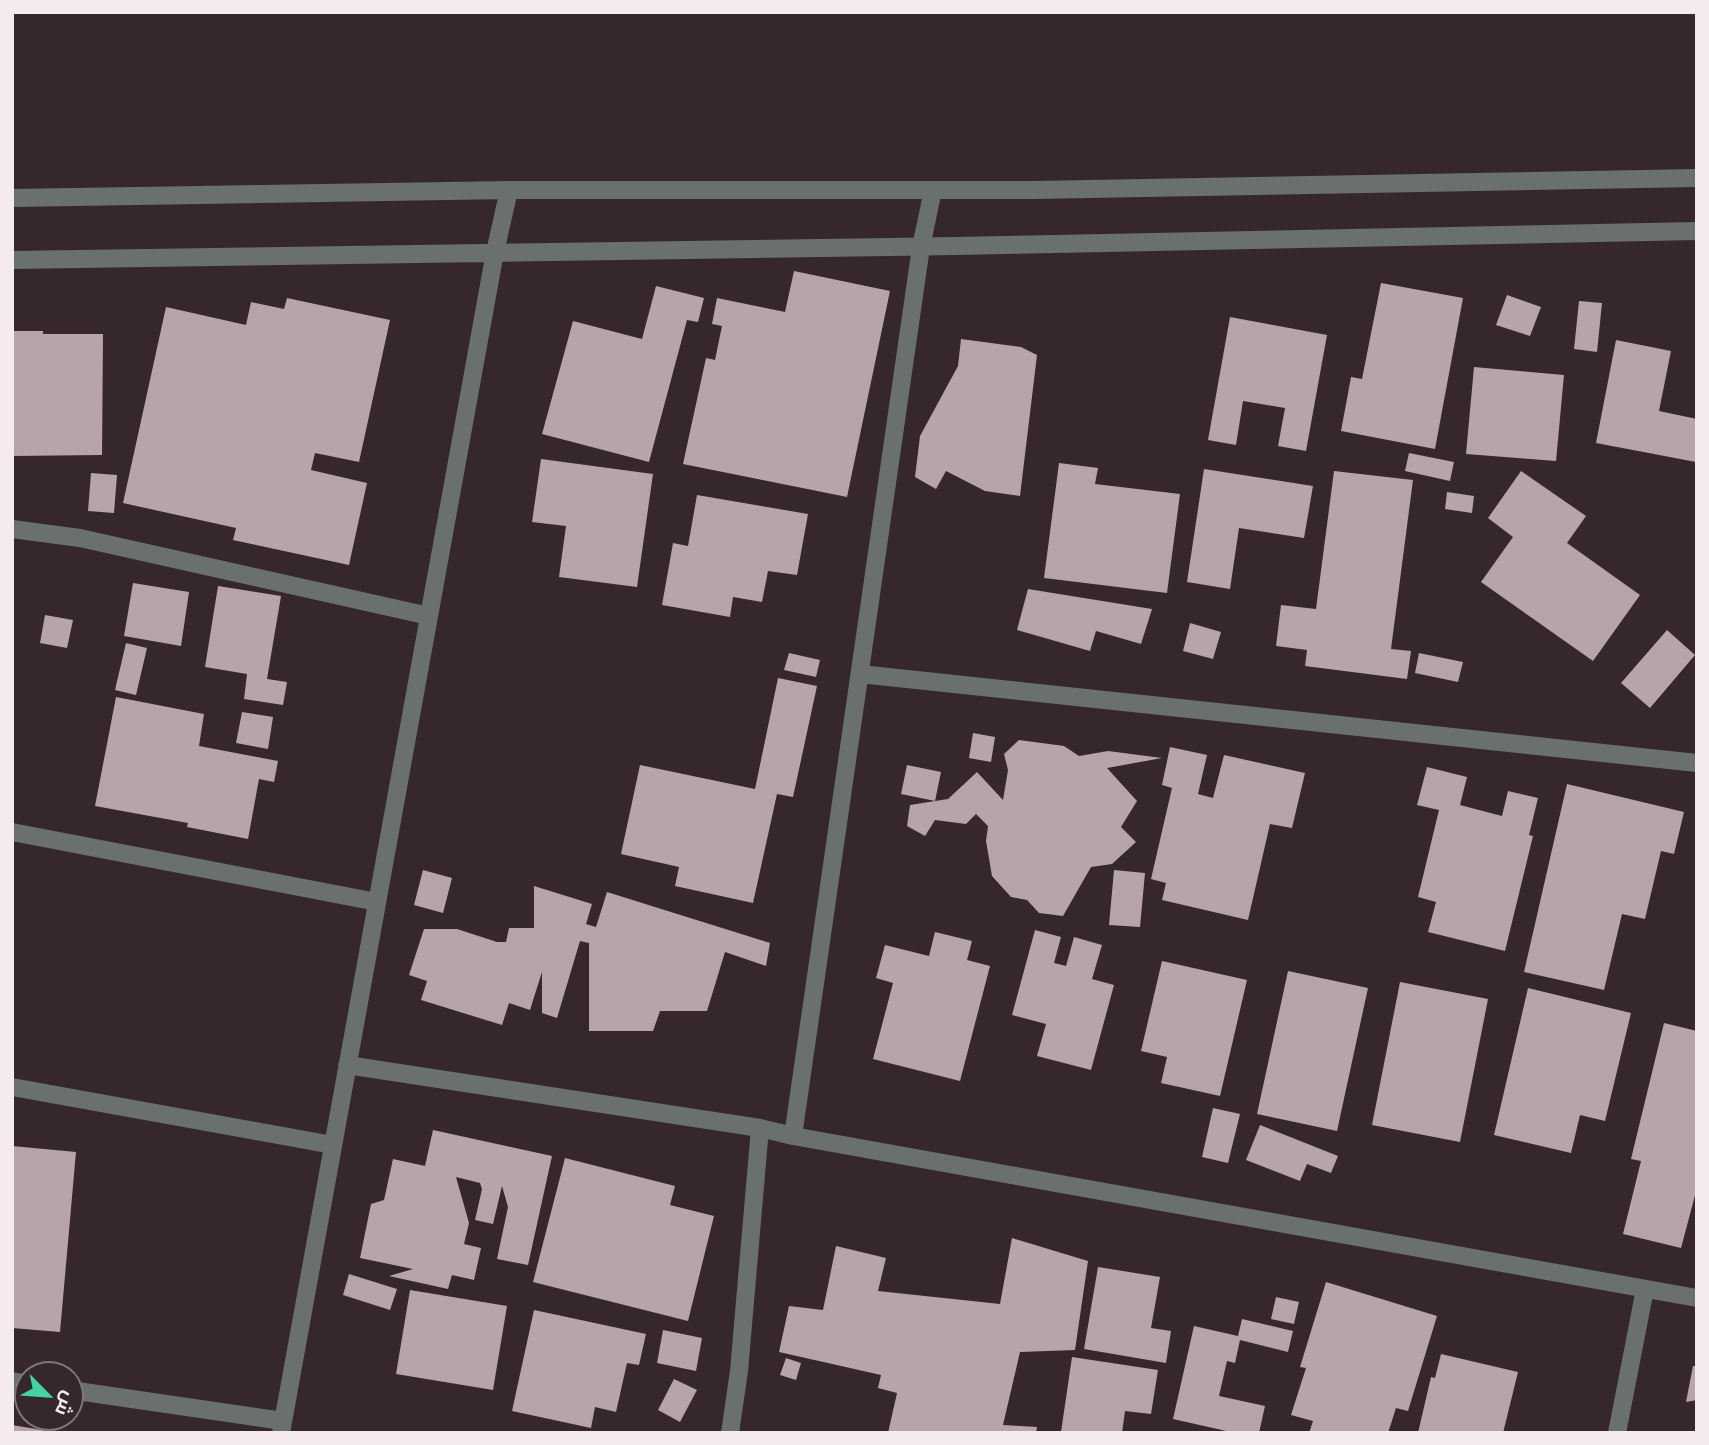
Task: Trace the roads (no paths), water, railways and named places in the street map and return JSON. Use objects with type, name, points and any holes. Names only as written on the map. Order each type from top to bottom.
[{"type":"street","points":[[12,198],[509,190],[1048,190],[1697,178]]},
{"type":"street","points":[[84,1392],[282,1427],[495,252],[509,190]]},
{"type":"street","points":[[793,1136],[921,247],[933,190]]},
{"type":"street","points":[[12,260],[921,247],[1697,231]]},
{"type":"street","points":[[12,529],[80,538],[429,616]]},
{"type":"street","points":[[860,674],[1697,763]]},
{"type":"street","points":[[12,832],[377,902]]},
{"type":"street","points":[[347,1065],[760,1128],[1697,1298]]},
{"type":"street","points":[[12,1087],[332,1145]]},
{"type":"street","points":[[730,1433],[739,1371],[760,1128]]},
{"type":"street","points":[[1617,1433],[1644,1289]]}]
